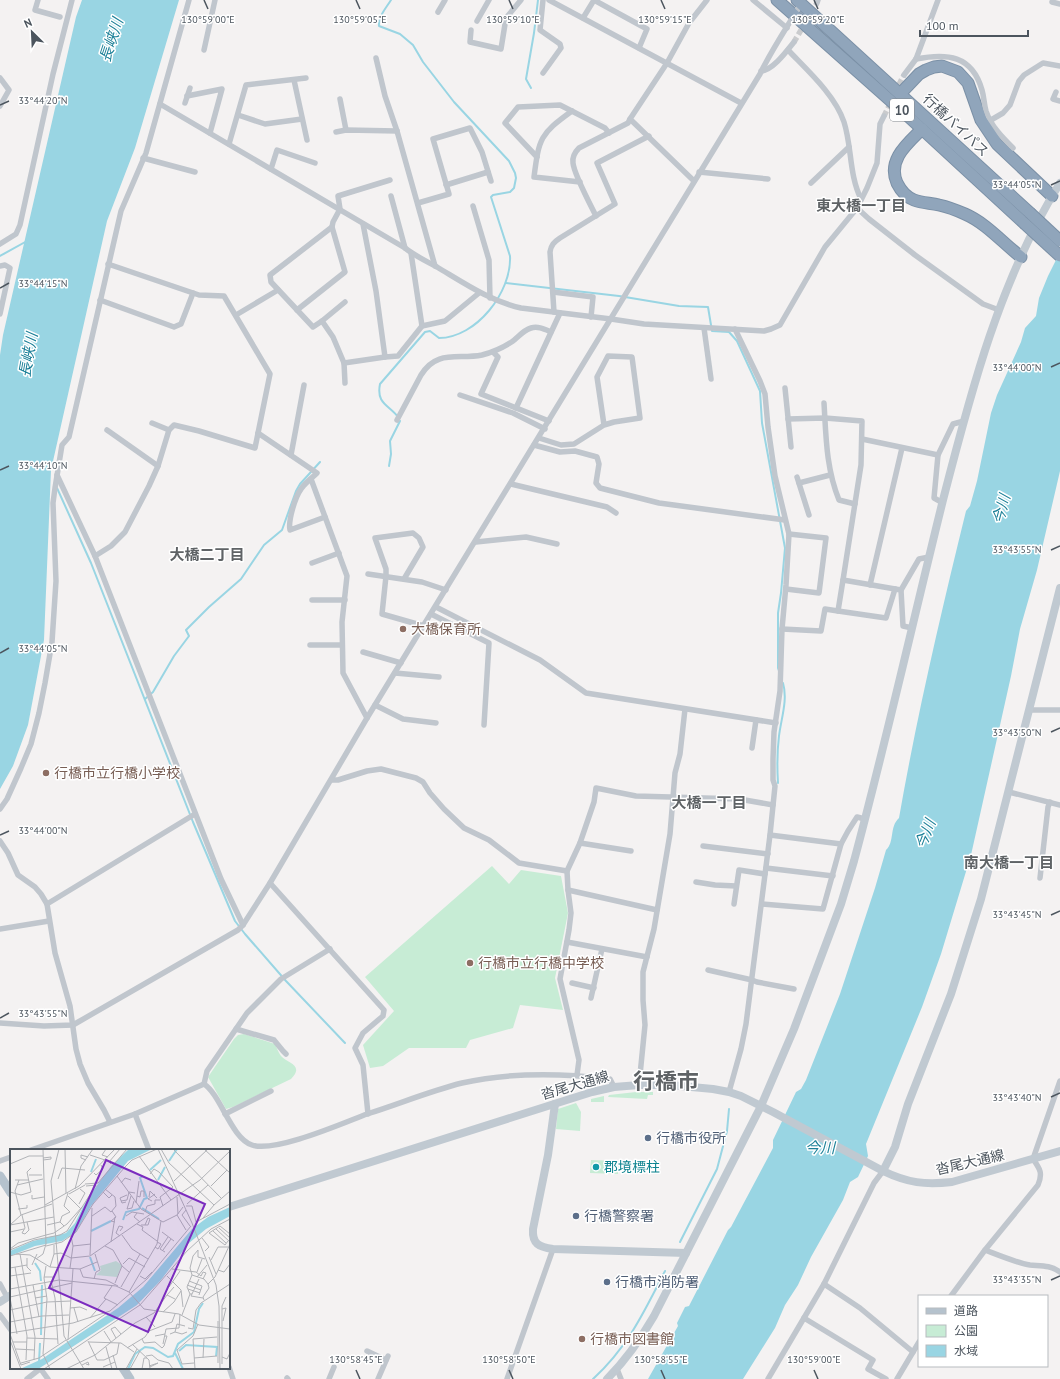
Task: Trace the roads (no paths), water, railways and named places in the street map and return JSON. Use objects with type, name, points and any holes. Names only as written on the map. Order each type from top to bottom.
[{"type":"highway","name":"行橋バイパス","points":[[777,0],[922,129],[1060,256]]},
{"type":"highway","name":"行橋バイパス","points":[[800,1],[1060,241]]},
{"type":"highway","points":[[900,94],[919,74],[926,70],[942,66],[964,76],[968,83],[981,120],[997,144],[1052,196]]},
{"type":"highway","points":[[922,129],[896,158],[894,171],[896,181],[900,189],[908,197],[914,200],[950,208],[966,214],[978,221],[1021,257]]},
{"type":"main road","points":[[0,1176],[10,1192]]},
{"type":"main road","points":[[124,1369],[130,1379]]},
{"type":"street","points":[[38,0],[35,10],[60,17]]},
{"type":"street","points":[[0,244],[16,234],[20,225],[53,74],[72,0]]},
{"type":"street","points":[[0,810],[7,799],[31,744],[39,714],[52,642],[56,581],[53,503],[62,445],[69,437],[121,211],[146,153],[189,0]]},
{"type":"street","points":[[204,50],[215,0]]},
{"type":"street","points":[[438,12],[445,0]]},
{"type":"street","points":[[477,21],[489,0]]},
{"type":"street","points":[[471,30],[470,42],[501,49],[506,18],[521,0]]},
{"type":"street","points":[[543,0],[540,30],[560,44],[561,48],[543,73]]},
{"type":"street","points":[[549,0],[741,103]]},
{"type":"street","points":[[583,18],[594,0],[647,29],[639,48]]},
{"type":"street","points":[[596,216],[573,163],[575,152],[579,148],[628,123],[667,63],[688,23],[707,0]]},
{"type":"street","points":[[753,0],[787,28]]},
{"type":"street","points":[[904,75],[916,59],[938,0]]},
{"type":"street","points":[[0,1023],[44,1026],[73,1025],[238,930],[243,925],[332,780],[367,718],[476,542],[761,72],[770,53],[795,16],[800,1]]},
{"type":"street","points":[[1052,2],[1060,4]]},
{"type":"street","points":[[761,72],[766,71],[788,50],[794,42]]},
{"type":"street","points":[[788,50],[819,83],[837,108],[844,122],[852,171],[861,199]]},
{"type":"street","points":[[916,59],[934,56],[948,56],[961,61],[971,69],[982,90],[986,111],[993,126],[1013,148]]},
{"type":"street","points":[[376,58],[385,96],[418,203],[435,266]]},
{"type":"street","points":[[991,120],[1003,113],[1010,106],[1019,82],[1024,75],[1043,63],[1060,66]]},
{"type":"street","points":[[0,78],[9,90],[0,106]]},
{"type":"street","points":[[229,144],[246,85],[306,78]]},
{"type":"street","points":[[294,80],[307,140]]},
{"type":"street","points":[[186,103],[190,88]]},
{"type":"street","points":[[187,96],[222,89],[210,133]]},
{"type":"street","points":[[1056,92],[1053,99],[1060,101]]},
{"type":"street","points":[[340,99],[346,130]]},
{"type":"street","points":[[160,104],[340,209],[411,253],[490,298],[507,305],[644,324],[764,331],[780,325],[825,246],[856,208],[877,163],[880,124],[884,116]]},
{"type":"street","points":[[537,157],[505,123],[518,107],[560,105],[605,128],[609,133]]},
{"type":"street","points":[[572,111],[548,130],[539,144],[534,176],[580,182]]},
{"type":"street","points":[[238,115],[265,124],[302,119]]},
{"type":"street","points":[[630,119],[694,181]]},
{"type":"street","points":[[418,203],[449,194],[433,139],[470,128],[482,152],[491,181]]},
{"type":"street","points":[[336,132],[346,130],[396,131]]},
{"type":"street","points":[[516,408],[551,332],[557,313],[553,292],[550,252],[551,246],[554,242],[615,204],[597,163],[649,136]]},
{"type":"street","points":[[811,183],[848,147]]},
{"type":"street","points":[[271,169],[277,150],[315,162]]},
{"type":"street","points":[[143,158],[195,172]]},
{"type":"street","points":[[446,185],[488,172]]},
{"type":"street","points":[[699,172],[768,179]]},
{"type":"street","points":[[345,302],[313,327],[270,282],[270,275],[332,226],[340,209],[338,196],[390,180]]},
{"type":"street","points":[[607,1379],[639,1342],[658,1310],[761,1106],[794,1029],[841,904],[865,819],[964,421],[999,310],[1035,225],[1060,183]]},
{"type":"street","points":[[391,196],[405,248]]},
{"type":"street","points":[[473,206],[489,260],[490,298]]},
{"type":"street","points":[[856,208],[915,255],[983,304],[999,310]]},
{"type":"street","points":[[364,224],[376,291],[385,357]]},
{"type":"street","points":[[297,310],[345,272],[332,226]]},
{"type":"street","points":[[411,253],[422,326]]},
{"type":"street","points":[[95,556],[111,546],[125,532],[150,486],[169,430],[174,425],[255,448],[270,374],[224,296],[199,295],[108,264]]},
{"type":"street","points":[[0,266],[5,265],[10,268],[0,314]]},
{"type":"street","points":[[236,315],[278,290]]},
{"type":"street","points":[[344,363],[398,356],[422,326],[445,321],[479,292]]},
{"type":"street","points":[[553,292],[593,297],[592,317]]},
{"type":"street","points":[[100,300],[174,326],[181,324],[193,293]]},
{"type":"street","points":[[322,321],[333,337],[344,363],[345,382]]},
{"type":"street","points":[[397,420],[425,368],[430,364],[441,358],[481,355],[493,352],[510,343],[529,328],[536,327],[551,332]]},
{"type":"street","points":[[704,328],[711,379]]},
{"type":"street","points":[[728,1092],[742,1043],[752,980],[768,854],[775,786],[773,780],[773,759],[780,691],[782,629],[789,534],[775,476],[764,394],[760,381],[735,329]]},
{"type":"street","points":[[493,352],[498,356],[481,394],[549,421]]},
{"type":"street","points":[[539,438],[561,445],[574,444],[604,425],[640,418],[632,357],[608,356],[597,377],[604,425]]},
{"type":"street","points":[[291,456],[304,385]]},
{"type":"street","points":[[785,388],[791,447]]},
{"type":"street","points":[[460,395],[513,413],[545,428]]},
{"type":"street","points":[[824,403],[827,459],[830,474],[839,500],[855,504]]},
{"type":"street","points":[[788,419],[825,418],[862,421],[861,465],[838,611]]},
{"type":"street","points":[[943,503],[934,498],[938,455],[953,424],[964,421]]},
{"type":"street","points":[[152,423],[169,430]]},
{"type":"street","points":[[107,430],[158,466]]},
{"type":"street","points":[[258,433],[317,473],[300,490],[295,502],[289,526],[290,530],[325,517]]},
{"type":"street","points":[[862,439],[938,455]]},
{"type":"street","points":[[534,445],[560,452],[576,451],[597,457],[599,464],[596,483],[600,488],[659,503],[785,520]]},
{"type":"street","points":[[870,585],[902,448]]},
{"type":"street","points":[[57,474],[95,556],[221,879],[243,925]]},
{"type":"street","points":[[799,483],[830,474]]},
{"type":"street","points":[[797,477],[809,514]]},
{"type":"street","points":[[311,479],[347,576],[342,622],[343,673],[367,718]]},
{"type":"street","points":[[511,484],[607,507],[616,513]]},
{"type":"street","points":[[404,579],[423,547],[419,538],[414,533],[375,538],[386,569],[382,614],[424,626]]},
{"type":"street","points":[[786,589],[819,593],[826,538],[789,534]]},
{"type":"street","points":[[476,542],[526,537],[557,544]]},
{"type":"street","points":[[312,563],[339,553]]},
{"type":"street","points":[[782,629],[821,631],[825,609],[886,618],[898,590],[919,559],[929,557]]},
{"type":"street","points":[[368,574],[422,582],[446,590]]},
{"type":"street","points":[[843,580],[898,590]]},
{"type":"street","points":[[768,1379],[824,1284],[874,1183],[883,1171],[895,1147],[908,1104],[951,994],[981,899],[1060,588]]},
{"type":"street","points":[[898,590],[903,626],[912,628]]},
{"type":"street","points":[[312,600],[345,600]]},
{"type":"street","points":[[436,607],[540,660],[586,693],[685,710],[776,723]]},
{"type":"street","points":[[431,614],[489,643],[484,725]]},
{"type":"street","points":[[310,645],[342,645]]},
{"type":"street","points":[[363,652],[401,663]]},
{"type":"street","points":[[395,672],[439,677]]},
{"type":"street","points":[[375,705],[403,719],[436,722]]},
{"type":"street","points":[[639,1085],[645,1025],[642,983],[657,910],[670,834],[672,797],[683,734],[685,710]]},
{"type":"street","points":[[1030,710],[1060,710]]},
{"type":"street","points":[[752,748],[756,720]]},
{"type":"street","points":[[332,780],[338,780],[367,771],[381,769],[416,778],[423,782],[439,804],[464,828],[489,840],[519,863],[567,871]]},
{"type":"street","points":[[577,1075],[579,1060],[560,979],[571,913],[567,871],[580,843],[594,802],[596,788],[636,796],[739,799],[773,805]]},
{"type":"street","points":[[1009,792],[1060,805]]},
{"type":"street","points":[[1040,878],[1048,808],[1050,802]]},
{"type":"street","points":[[47,904],[195,814]]},
{"type":"street","points":[[762,904],[823,909],[842,844],[854,820],[857,817],[865,819]]},
{"type":"street","points":[[770,835],[842,844]]},
{"type":"street","points":[[0,841],[8,853],[18,875],[35,887],[47,904],[55,953],[70,1006],[76,1049],[80,1064],[110,1122]]},
{"type":"street","points":[[580,843],[631,851]]},
{"type":"street","points":[[703,846],[768,854]]},
{"type":"street","points":[[734,904],[739,870],[833,876]]},
{"type":"street","points":[[696,882],[736,886]]},
{"type":"street","points":[[270,883],[384,1010],[383,1016],[364,1033],[355,1048],[364,1065],[368,1114]]},
{"type":"street","points":[[568,890],[657,910]]},
{"type":"street","points":[[0,929],[49,922]]},
{"type":"street","points":[[567,942],[647,957]]},
{"type":"street","points":[[204,1084],[207,1071],[247,1014],[281,979],[330,949]]},
{"type":"street","points":[[591,998],[602,949]]},
{"type":"street","points":[[708,970],[756,982],[794,989]]},
{"type":"street","points":[[572,983],[594,988]]},
{"type":"street","points":[[236,1029],[274,1040],[286,1054]]},
{"type":"street","points":[[204,1084],[209,1087],[225,1114],[244,1141],[251,1145],[260,1147],[300,1139],[438,1090],[478,1080],[502,1076],[532,1074],[577,1075],[610,1079],[614,1087]]},
{"type":"street","points":[[952,1295],[985,1250],[1038,1185],[1041,1178],[1041,1172],[1033,1159],[1060,1081]]},
{"type":"street","points":[[34,1149],[135,1114],[204,1084]]},
{"type":"street","name":"沓尾大通線","points":[[230,1207],[592,1092],[614,1087],[639,1085],[692,1086],[728,1092],[741,1096],[883,1171],[897,1178],[910,1182],[935,1184],[952,1182],[1060,1151]]},
{"type":"street","points":[[225,1114],[271,1091]]},
{"type":"street","points":[[555,1104],[548,1155],[533,1236],[536,1243],[544,1248],[552,1249],[686,1253]]},
{"type":"street","points":[[135,1114],[149,1149]]},
{"type":"street","points":[[0,1161],[10,1157]]},
{"type":"street","points":[[507,1379],[552,1249]]},
{"type":"street","points":[[985,1250],[1030,1265],[1041,1265],[1053,1268],[1060,1272]]},
{"type":"street","points":[[0,1284],[9,1296],[0,1302]]},
{"type":"street","points":[[824,1284],[860,1308],[913,1352]]},
{"type":"street","points":[[0,1315],[10,1329]]},
{"type":"street","points":[[804,1318],[874,1360],[868,1370],[886,1379]]},
{"type":"street","points":[[897,1379],[918,1344]]},
{"type":"street","points":[[367,1351],[387,1358],[378,1379]]},
{"type":"street","points":[[329,1379],[334,1367]]},
{"type":"street","points":[[27,1379],[39,1369]]},
{"type":"street","points":[[41,1369],[48,1379]]},
{"type":"street","points":[[230,1369],[233,1379]]},
{"type":"street","points":[[617,1369],[621,1379]]},
{"type":"water","name":"長峡川","points":[[82,0],[179,0],[135,148],[107,221],[51,470],[44,640],[28,725],[13,766],[0,789],[0,355],[3,335],[76,17]]},
{"type":"water","name":"今川","points":[[1060,252],[1060,471],[1037,570],[1020,629],[971,855],[941,954],[922,1007],[866,1144],[868,1156],[858,1177],[850,1182],[843,1200],[811,1257],[798,1285],[785,1305],[775,1328],[743,1379],[648,1379],[678,1326],[677,1323],[685,1307],[689,1306],[728,1230],[773,1148],[773,1140],[796,1092],[801,1089],[806,1080],[840,994],[886,850],[889,847],[894,826],[899,818],[939,626],[966,511],[970,506],[977,481],[991,413],[997,395],[1021,342],[1025,328],[1036,316],[1039,298]]},
{"type":"waterway","points":[[391,0],[381,16],[379,26],[400,34],[413,45],[423,62],[454,102],[509,161],[516,178],[514,188],[510,192],[493,195],[491,197],[510,256],[509,270],[505,284],[498,298],[478,322],[453,336],[439,338],[430,331],[425,332],[380,384],[379,391],[384,404],[398,417]]},
{"type":"waterway","points":[[531,88],[526,79],[538,0]]},
{"type":"waterway","points":[[0,256],[27,241]]},
{"type":"waterway","points":[[506,283],[619,296],[679,306],[708,307],[712,331],[729,332],[737,341],[760,391],[762,423],[785,548],[778,613],[779,671]]},
{"type":"waterway","points":[[389,466],[391,454],[390,441],[400,421]]},
{"type":"waterway","points":[[145,699],[153,692],[174,656],[189,636],[186,630],[209,607],[241,579],[264,545],[282,530],[296,491],[300,484],[320,462]]},
{"type":"waterway","points":[[57,488],[91,563],[193,822],[235,921],[286,981],[345,1043]]},
{"type":"waterway","points":[[778,783],[778,748],[785,696],[783,683]]},
{"type":"waterway","points":[[680,1242],[717,1169],[727,1131],[729,1109]]},
{"type":"waterway","points":[[593,1379],[626,1342],[665,1271]]},
{"type":"tunnel","points":[[794,42],[817,3]]},
{"type":"tunnel","points":[[895,92],[904,75]]},
{"type":"tunnel","points":[[884,116],[892,100]]},
{"type":"place","name":"大橋保育所","points":[[403,629]]},
{"type":"place","name":"行橋市立行橋小学校","points":[[46,773]]},
{"type":"place","name":"行橋市立行橋中学校","points":[[470,963]]},
{"type":"place","name":"行橋市役所","points":[[648,1138]]},
{"type":"place","name":"郡境標柱","points":[[596,1167]]},
{"type":"place","name":"行橋警察署","points":[[576,1216]]},
{"type":"place","name":"行橋市消防署","points":[[607,1282]]},
{"type":"place","name":"行橋市図書館","points":[[582,1339]]},
{"type":"district","name":"東大橋一丁目","points":[[861,205]]},
{"type":"district","name":"大橋二丁目","points":[[207,554]]},
{"type":"district","name":"大橋一丁目","points":[[709,802]]},
{"type":"district","name":"南大橋一丁目","points":[[1009,862]]},
{"type":"district","name":"行橋市","points":[[666,1081]]}]
